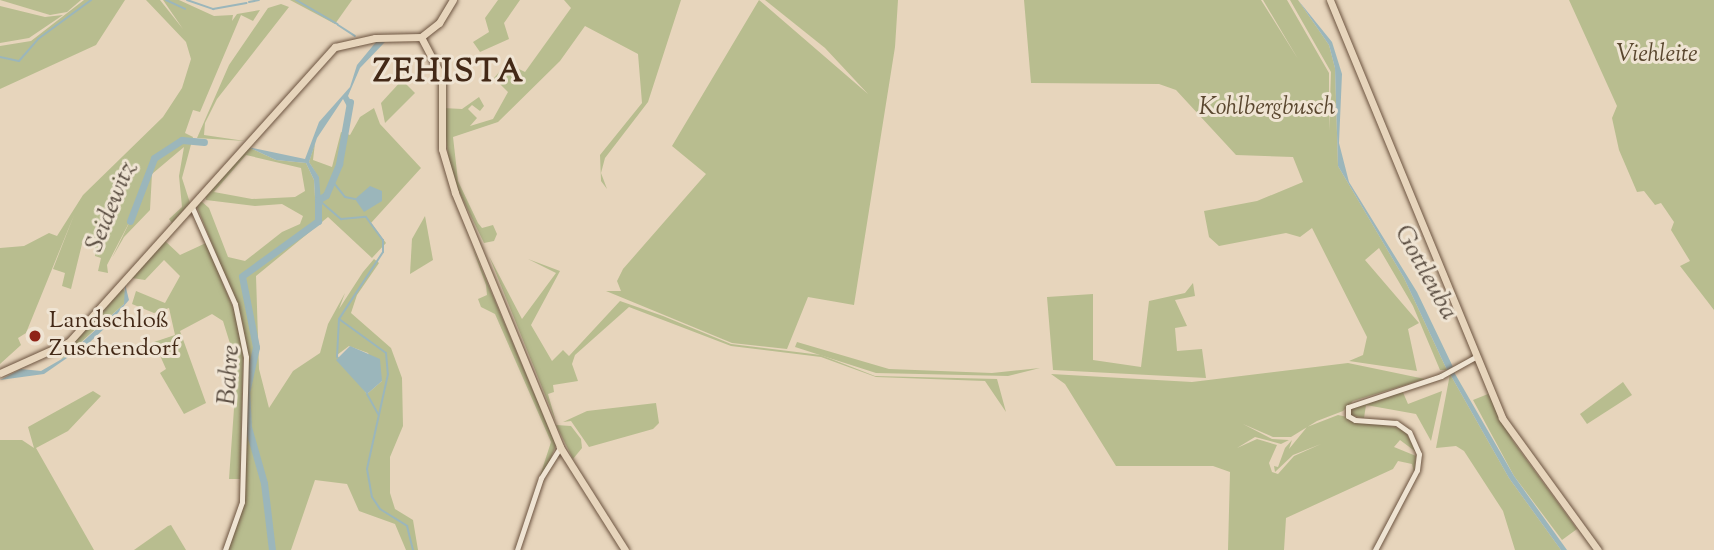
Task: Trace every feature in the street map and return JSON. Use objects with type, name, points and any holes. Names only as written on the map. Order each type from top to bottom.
[{"type":"main road","points":[[0,373],[62,349],[335,47],[393,36],[421,37],[439,23],[453,0]]},
{"type":"main road","points":[[1330,0],[1475,357],[1515,440],[1598,550]]},
{"type":"main road","points":[[421,37],[442,77],[448,174],[560,447],[625,550]]},
{"type":"street","points":[[192,207],[235,304],[246,357],[242,502],[225,550]]},
{"type":"street","points":[[1375,550],[1417,470],[1419,454],[1409,432],[1396,423],[1348,416],[1355,402],[1444,374],[1475,357]]},
{"type":"street","points":[[517,550],[541,478],[560,447]]},
{"type":"green space","points":[[0,0],[81,0],[67,12],[50,15]]},
{"type":"green space","points":[[84,0],[125,0],[96,45],[0,89],[0,46],[31,41]]},
{"type":"green space","points":[[146,0],[160,0],[183,29],[163,0],[179,0],[214,16],[233,15],[232,21],[237,14],[260,10],[253,21],[241,15],[200,112],[193,110],[185,133],[193,137],[182,178],[190,203],[172,223],[169,219],[182,207],[179,176],[184,147],[152,174],[150,210],[124,237],[112,258],[133,215],[107,265],[108,273],[98,271],[101,258],[95,256],[95,238],[83,240],[71,289],[62,286],[65,273],[53,269],[74,215],[26,333],[18,338],[21,345],[0,364],[0,248],[24,246],[49,233],[57,236],[83,195],[163,117],[182,88],[191,59],[186,42]]},
{"type":"green space","points":[[290,0],[352,0],[335,24]]},
{"type":"green space","points":[[498,0],[520,0],[504,23],[509,39],[480,52],[473,42],[489,32],[485,18]]},
{"type":"green space","points":[[564,0],[681,0],[648,102],[605,158],[601,173],[607,189],[601,181],[600,155],[642,103],[638,54],[585,26],[560,61],[498,122],[453,137],[458,181],[478,223],[482,228],[493,225],[497,234],[494,241],[484,243],[450,173],[443,108],[462,109],[479,97],[484,106],[480,111],[472,105],[468,109],[477,118],[470,126],[493,119],[508,92],[494,78],[507,63],[525,72],[571,8]]},
{"type":"green space","points":[[759,0],[868,94],[825,48],[765,0],[898,0],[895,47],[854,305],[808,297],[787,349],[732,343],[606,291],[621,291],[617,281],[623,269],[706,174],[672,146]]},
{"type":"green space","name":"Kohlbergbusch","points":[[1024,0],[1261,0],[1298,59],[1263,0],[1287,0],[1329,73],[1329,131],[1331,72],[1290,0],[1298,0],[1329,45],[1335,68],[1338,166],[1404,278],[1447,370],[1440,370],[1413,306],[1379,248],[1365,260],[1419,323],[1408,329],[1417,371],[1349,361],[1363,355],[1367,337],[1312,228],[1300,237],[1286,233],[1219,246],[1209,237],[1204,211],[1257,201],[1303,182],[1293,157],[1236,155],[1176,90],[1159,84],[1031,83]]},
{"type":"green space","name":"Viehleite","points":[[1569,0],[1714,0],[1714,310],[1680,266],[1690,261],[1671,230],[1674,222],[1661,203],[1655,205],[1644,191],[1637,192],[1619,150],[1612,118],[1617,106]]},
{"type":"green space","points":[[281,4],[289,7],[217,99],[205,123],[204,135],[245,141],[197,138],[229,65],[268,8]]},
{"type":"green space","points":[[0,6],[45,17],[63,15],[29,38],[0,43]]},
{"type":"green space","points":[[402,80],[415,93],[385,123],[381,103]]},
{"type":"green space","points":[[374,108],[380,124],[421,168],[371,223],[386,243],[372,258],[328,217],[256,276],[259,369],[269,408],[293,371],[320,353],[328,324],[345,293],[339,309],[374,259],[379,263],[357,295],[351,313],[391,348],[402,378],[403,426],[390,457],[390,493],[395,509],[413,520],[418,550],[406,550],[395,524],[359,511],[347,484],[315,480],[291,550],[227,550],[244,503],[248,356],[241,315],[197,207],[201,201],[209,208],[228,257],[245,261],[282,232],[300,224],[303,216],[282,204],[255,206],[206,200],[205,195],[248,147],[276,160],[306,163],[314,180],[316,214],[319,178],[309,162],[315,143],[313,160],[332,167],[341,132],[350,135],[360,117]],"holes":[[[246,155],[301,168],[305,191],[295,197],[252,199],[214,192]],[[349,346],[368,353],[382,381],[367,394],[337,355]]]},
{"type":"green space","points":[[425,216],[433,260],[410,274],[412,239]]},
{"type":"green space","points":[[164,240],[180,255],[206,243],[237,317],[243,357],[240,479],[229,479],[237,366],[223,321],[212,314],[180,331],[206,403],[184,414],[160,373],[166,369],[154,342],[175,335],[169,308],[154,313],[132,304],[136,291],[165,303],[180,276],[164,260],[145,280],[132,278]]},
{"type":"green space","points":[[471,244],[556,445],[516,550],[551,442],[495,314],[481,307],[478,299],[487,295],[486,285]]},
{"type":"green space","points":[[489,256],[522,319],[556,273],[528,259],[560,271],[531,325],[552,361],[563,350],[569,356],[620,301],[731,344],[821,355],[875,376],[997,379],[1006,412],[985,381],[876,377],[821,357],[731,346],[629,307],[575,355],[572,364],[578,381],[553,385],[554,392],[548,394],[556,422]]},
{"type":"green space","points":[[1193,283],[1195,296],[1175,300],[1187,326],[1175,328],[1177,351],[1202,349],[1206,378],[1053,370],[1047,297],[1093,294],[1093,360],[1141,367],[1149,301],[1185,293]]},
{"type":"green space","points":[[122,287],[127,295],[124,304],[62,359],[59,353],[96,315],[104,319],[101,310]]},
{"type":"green space","points":[[797,342],[889,369],[992,373],[1040,368],[1008,376],[876,373],[795,347]]},
{"type":"green space","points":[[1348,363],[1425,379],[1353,401],[1343,411],[1308,427],[1338,415],[1404,429],[1416,452],[1400,440],[1394,447],[1416,456],[1414,472],[1412,464],[1398,461],[1393,469],[1286,518],[1284,550],[1228,550],[1230,472],[1213,466],[1116,466],[1065,384],[1051,374],[1192,382]],"holes":[[[1243,424],[1273,437],[1291,437],[1307,427],[1289,449],[1292,440],[1285,448],[1278,467],[1274,466],[1275,472],[1293,455],[1321,444],[1294,456],[1278,474],[1272,472],[1269,463],[1277,445],[1257,439],[1237,448],[1255,437],[1281,444],[1289,440],[1272,439]]]},
{"type":"green space","points":[[1450,374],[1509,478],[1561,550],[1515,550],[1503,511],[1464,451],[1456,446],[1436,448]]},
{"type":"green space","points":[[1440,378],[1402,390],[1408,404],[1442,391],[1431,441],[1416,414],[1366,405],[1364,418],[1349,415],[1355,404]]},
{"type":"green space","points":[[1623,382],[1632,395],[1587,424],[1580,414]]},
{"type":"green space","points":[[93,391],[101,396],[68,431],[36,448],[94,550],[0,550],[0,440],[22,440],[34,448],[28,427]]},
{"type":"green space","points":[[1488,394],[1513,441],[1577,529],[1562,540],[1514,476],[1473,400]]},
{"type":"green space","points":[[656,403],[659,423],[653,429],[589,447],[571,421],[563,422],[587,411]]},
{"type":"green space","points":[[556,425],[571,426],[581,439],[582,448],[573,459]]},
{"type":"green space","points":[[171,525],[186,550],[134,550],[168,526]]},
{"type":"water","points":[[1298,0],[1332,42],[1342,74],[1339,143],[1349,182],[1417,292],[1453,367],[1447,370],[1404,278],[1338,166],[1335,68],[1329,45]]},
{"type":"water","points":[[376,42],[385,42],[360,68],[348,96],[353,104],[350,112],[343,99],[317,138],[309,162],[319,177],[322,214],[316,214],[314,180],[306,163],[276,160],[248,147],[305,159],[319,122],[350,87],[357,65]]},
{"type":"water","points":[[370,186],[382,191],[382,201],[364,212],[355,199]]},
{"type":"water","points":[[125,284],[129,300],[90,342],[44,374],[0,380],[21,369],[41,371],[67,356],[124,304]]},
{"type":"water","points":[[350,346],[380,359],[382,381],[367,394],[336,360]]},
{"type":"water","points":[[1454,372],[1514,476],[1567,550],[1561,550],[1509,478],[1450,374]]},
{"type":"waterway","points":[[0,57],[19,61],[38,39],[91,0]]},
{"type":"waterway","points":[[166,0],[185,9]]},
{"type":"waterway","points":[[187,0],[213,9],[246,3]]},
{"type":"waterway","points":[[249,2],[259,0]]},
{"type":"waterway","points":[[296,0],[337,24]]},
{"type":"waterway","points":[[338,25],[355,36]]},
{"type":"waterway","name":"Bahre","points":[[272,550],[264,483],[248,427],[246,393],[256,347],[242,276],[318,221],[318,200],[326,195],[339,164],[350,102]]},
{"type":"waterway","name":"Seidewitz","points":[[130,221],[154,158],[182,140],[204,142]]},
{"type":"waterway","points":[[333,182],[345,197],[355,199]]},
{"type":"waterway","points":[[320,201],[341,219],[366,217],[383,240],[383,252],[339,319],[386,353],[388,374],[367,469],[372,497],[380,509],[407,526],[413,550]]},
{"type":"waterway","points":[[337,357],[339,319]]},
{"type":"waterway","points":[[367,394],[378,414]]},
{"type":"place","name":"Landschloß Zuschendorf","points":[[35,336]]},
{"type":"district","name":"ZEHISTA","points":[[449,73]]},
{"type":"water label","name":"Gottleuba","points":[[1425,273]]}]
